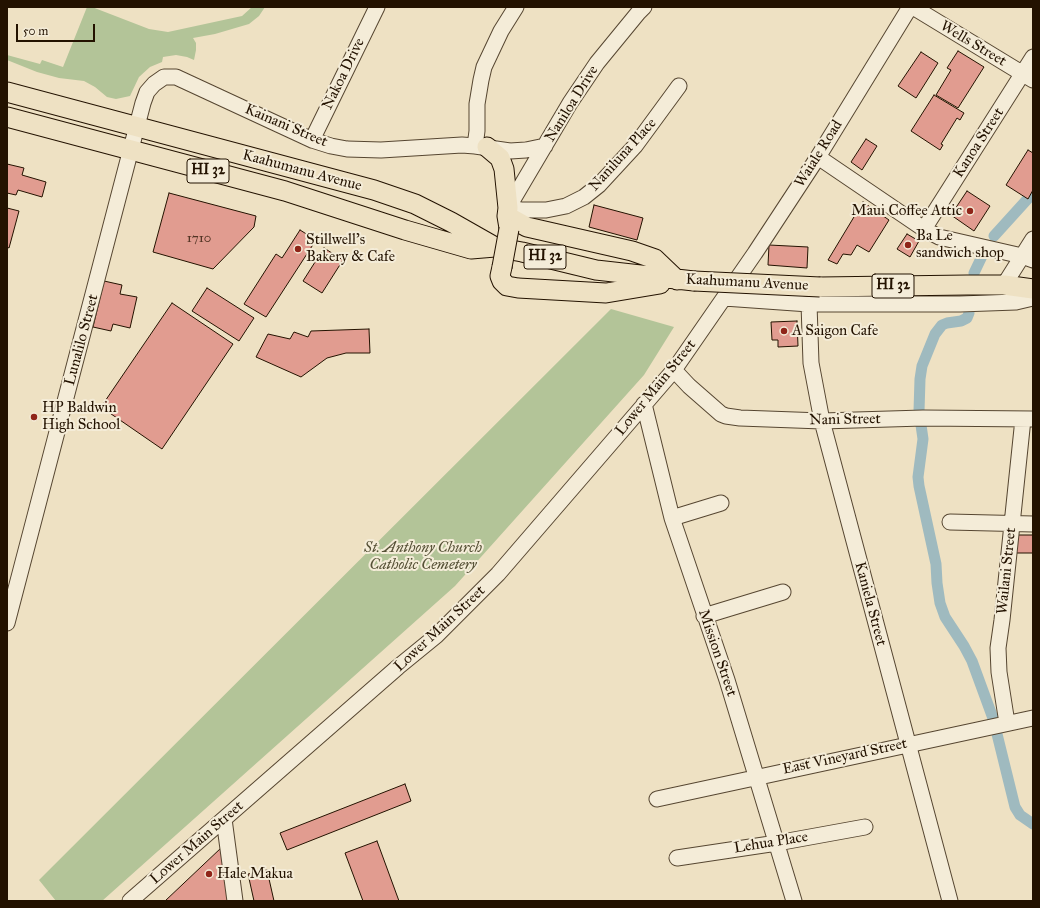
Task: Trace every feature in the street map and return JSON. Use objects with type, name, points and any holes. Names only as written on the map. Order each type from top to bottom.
[{"type":"main road","name":"Kaahumanu Avenue","points":[[7,92],[374,190],[415,204],[495,247]]},
{"type":"main road","name":"Kaahumanu Avenue","points":[[7,117],[285,191],[405,230],[471,249],[495,247],[596,270],[685,281],[820,287],[1004,285],[1033,289]]},
{"type":"main road","points":[[481,146],[497,154],[502,162],[506,179],[508,218],[500,276],[502,281],[512,287],[606,293],[685,281]]},
{"type":"main road","points":[[325,177],[331,182],[334,188],[338,208],[349,202],[360,191],[368,189],[374,190]]},
{"type":"main road","points":[[508,218],[527,227],[632,252],[655,259],[685,281]]},
{"type":"street","name":"Nakoa Drive","points":[[312,140],[377,7]]},
{"type":"street","points":[[481,146],[477,131],[477,104],[484,67],[501,31],[516,7]]},
{"type":"street","name":"Naniloa Drive","points":[[508,218],[545,146],[570,103],[597,63],[644,7]]},
{"type":"street","name":"Wells Street","points":[[911,7],[1028,77]]},
{"type":"street","name":"Waiale Road","points":[[724,298],[818,157],[911,7]]},
{"type":"street","name":"Kanoa Street","points":[[924,229],[1028,77],[1033,57]]},
{"type":"street","name":"Kainani Street","points":[[131,150],[147,92],[159,80],[170,76],[188,82],[312,140],[331,146],[364,150],[481,146],[498,150],[522,151],[545,146]]},
{"type":"street","name":"Naniluna Place","points":[[508,218],[521,210],[546,210],[566,206],[584,197],[599,185],[635,146],[679,86]]},
{"type":"street","name":"Lunalilo Street","points":[[7,623],[131,150]]},
{"type":"street","points":[[818,157],[924,229],[940,237],[1028,258]]},
{"type":"street","points":[[1004,285],[1028,258],[1033,239]]},
{"type":"street","points":[[724,298],[809,304],[960,304],[1016,302],[1033,298]]},
{"type":"street","name":"Lower Main Street","points":[[130,901],[436,636],[498,574],[674,370],[724,298]]},
{"type":"street","name":"Kaniela Street","points":[[809,304],[811,363],[822,421],[950,901]]},
{"type":"street","name":"Nani Street","points":[[674,370],[705,401],[721,414],[740,418],[822,421],[919,418],[1028,419]]},
{"type":"street","name":"Mission Street","points":[[644,404],[672,518],[704,616],[727,680],[794,901]]},
{"type":"street","name":"Wailani Street","points":[[1007,723],[999,672],[998,648],[1012,523],[1028,419]]},
{"type":"street","points":[[672,518],[720,503]]},
{"type":"street","points":[[950,522],[1033,524]]},
{"type":"street","points":[[704,616],[784,592]]},
{"type":"street","name":"East Vineyard Street","points":[[657,799],[757,776],[1033,718]]},
{"type":"street","points":[[224,819],[235,901]]},
{"type":"street","name":"Lehua Place","points":[[677,858],[777,843],[865,827]]},
{"type":"green space","points":[[87,7],[92,7],[149,29],[168,32],[242,16],[252,7],[265,7],[259,16],[249,24],[215,34],[193,38],[196,43],[194,60],[176,55],[163,57],[162,62],[150,67],[139,77],[130,96],[116,99],[107,97],[95,87],[84,81],[59,78],[37,72],[7,60],[7,55],[40,64],[42,60],[63,67]]},
{"type":"green space","name":"St. Anthony Church Catholic Cemetery","points":[[611,309],[674,327],[644,375],[455,586],[102,901],[56,901],[39,880]]},
{"type":"building","points":[[958,51],[984,67],[958,108],[936,95],[951,70],[947,68]]},
{"type":"building","points":[[921,52],[938,63],[916,98],[898,86]]},
{"type":"building","points":[[934,95],[964,113],[960,120],[957,118],[941,144],[943,145],[940,150],[911,131]]},
{"type":"building","points":[[866,139],[877,146],[862,170],[851,162]]},
{"type":"building","points":[[1028,150],[1033,153],[1033,190],[1028,199],[1006,185]]},
{"type":"building","points":[[7,164],[24,168],[22,175],[46,182],[42,197],[18,190],[16,195],[7,193]]},
{"type":"building","name":"Maui Coffee Attic","points":[[967,191],[990,206],[974,231],[951,215]]},
{"type":"building","points":[[169,193],[256,216],[254,227],[213,269],[153,252]]},
{"type":"building","points":[[863,202],[889,220],[869,252],[857,245],[851,255],[843,254],[837,264],[828,260]]},
{"type":"building","points":[[594,205],[643,218],[637,240],[589,227]]},
{"type":"building","points":[[7,208],[19,211],[9,248],[7,247]]},
{"type":"building","points":[[300,230],[316,240],[266,317],[244,304],[276,254],[282,258]]},
{"type":"building","name":"Ba Le sandwich shop","points":[[907,234],[919,241],[910,257],[897,249]]},
{"type":"building","points":[[769,245],[808,247],[807,268],[768,265]]},
{"type":"building","points":[[324,248],[343,260],[322,293],[303,281]]},
{"type":"building","points":[[104,281],[122,285],[120,294],[137,297],[130,328],[113,324],[111,331],[93,327]]},
{"type":"building","points":[[207,288],[254,318],[239,341],[192,311]]},
{"type":"building","points":[[172,303],[233,344],[162,449],[101,407]]},
{"type":"building","name":"A Saigon Cafe","points":[[797,321],[798,346],[778,347],[778,340],[772,340],[771,322]]},
{"type":"building","points":[[369,329],[370,353],[346,353],[327,358],[301,377],[256,357],[268,334],[290,339],[294,332],[308,337],[311,331]]},
{"type":"building","points":[[1016,535],[1033,535],[1033,553],[1016,553]]},
{"type":"building","points":[[405,784],[411,801],[287,850],[280,833]]},
{"type":"building","points":[[377,841],[399,901],[363,901],[345,853]]},
{"type":"building","name":"Hale Makua","points":[[221,848],[230,901],[165,901]]},
{"type":"building","name":"Hale Makua","points":[[267,870],[274,901],[254,901],[248,874]]},
{"type":"waterway","points":[[994,236],[1033,193]]},
{"type":"waterway","points":[[974,273],[984,252]]},
{"type":"waterway","points":[[969,313],[967,318],[961,321],[942,325],[935,334],[922,366],[919,411],[923,439],[918,477],[936,564],[940,603],[945,617],[972,661],[994,721]]},
{"type":"waterway","points":[[997,734],[1015,807],[1020,815],[1033,824]]},
{"type":"place","name":"Maui Coffee Attic","points":[[970,211]]},
{"type":"place","name":"Ba Le sandwich shop","points":[[908,245]]},
{"type":"place","name":"Stillwell's Bakery & Cafe","points":[[298,249]]},
{"type":"place","name":"A Saigon Cafe","points":[[784,331]]},
{"type":"place","name":"HP Baldwin High School","points":[[34,417]]},
{"type":"place","name":"Hale Makua","points":[[209,874]]}]
